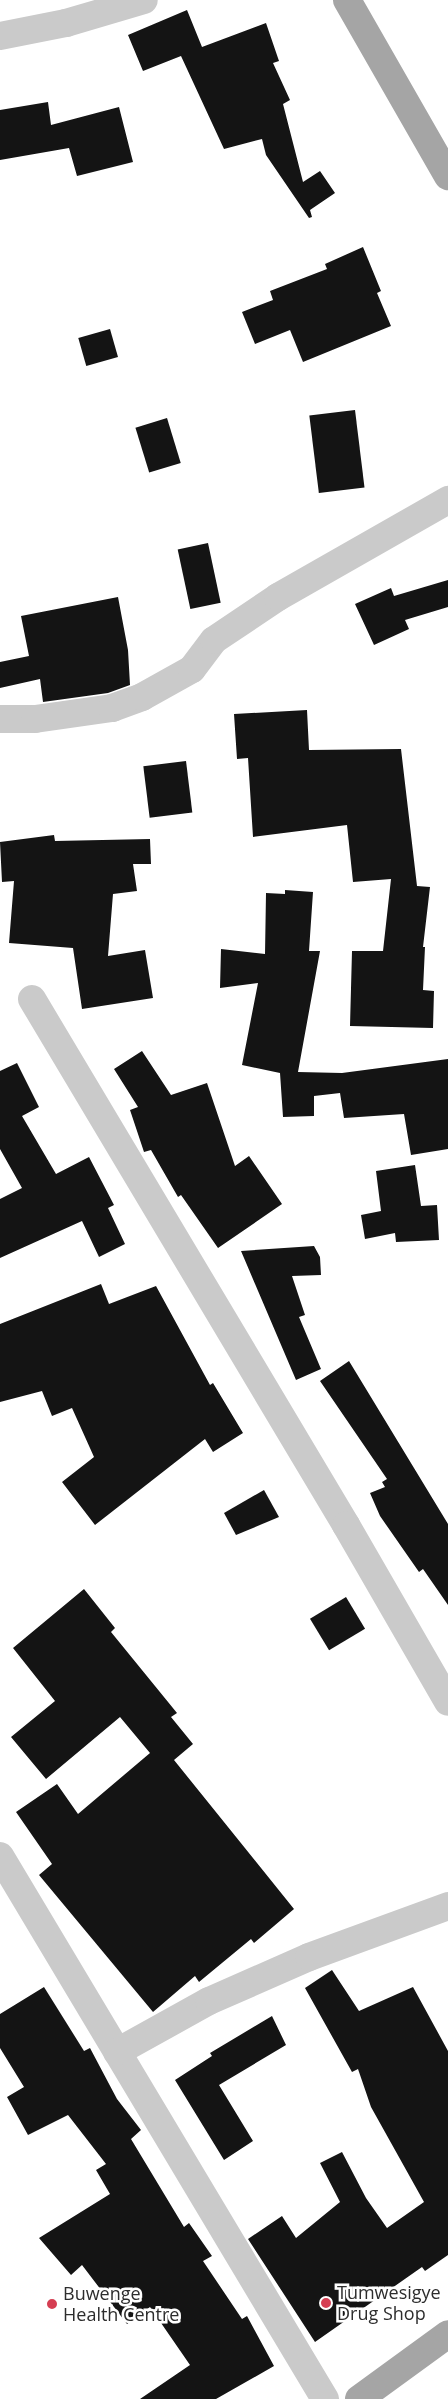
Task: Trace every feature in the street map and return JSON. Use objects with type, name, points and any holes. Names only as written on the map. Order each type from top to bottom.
[{"type":"main road","points":[[347,0],[448,176]]},
{"type":"main road","points":[[359,2399],[448,2334]]},
{"type":"street","points":[[0,36],[66,23],[144,0]]},
{"type":"street","points":[[0,718],[35,719],[112,708],[142,698],[192,669],[214,640],[278,598],[448,500]]},
{"type":"street","points":[[32,999],[346,1525],[448,1702]]},
{"type":"street","points":[[0,1856],[325,2399]]},
{"type":"street","points":[[117,2052],[227,1993],[309,1957],[448,1906]]},
{"type":"building","points":[[187,10],[202,47],[266,23],[279,61],[273,63],[290,100],[283,104],[303,182],[320,171],[335,193],[310,210],[312,217],[309,218],[266,155],[262,139],[224,149],[181,56],[143,71],[128,35]]},
{"type":"building","points":[[48,102],[51,125],[119,107],[133,162],[77,176],[69,148],[0,160],[0,110]]},
{"type":"building","points":[[363,247],[381,291],[377,293],[391,326],[303,362],[290,330],[255,344],[242,312],[273,300],[270,291],[327,269],[325,264]]},
{"type":"building","points":[[110,329],[118,357],[86,366],[78,338]]},
{"type":"building","points":[[355,410],[365,487],[319,493],[309,416]]},
{"type":"building","points":[[167,418],[181,463],[149,473],[135,428]]},
{"type":"building","points":[[208,543],[221,603],[190,609],[178,549]]},
{"type":"building","points":[[448,580],[448,607],[405,620],[409,629],[374,645],[355,604],[391,588],[394,596]]},
{"type":"building","points":[[118,597],[128,650],[130,685],[108,693],[43,702],[40,679],[0,688],[0,662],[29,656],[21,616]]},
{"type":"building","points":[[307,710],[309,750],[401,749],[417,886],[430,887],[423,947],[425,947],[423,990],[434,991],[433,1028],[350,1026],[352,951],[383,951],[391,879],[353,882],[347,825],[253,837],[248,758],[237,759],[234,714]]},
{"type":"building","points":[[186,761],[192,813],[150,818],[143,766]]},
{"type":"building","points":[[54,835],[55,841],[150,839],[151,864],[133,864],[137,891],[113,894],[108,956],[145,950],[153,998],[82,1009],[73,948],[9,943],[14,881],[2,882],[0,842]]},
{"type":"building","points":[[285,890],[313,892],[309,951],[320,951],[298,1072],[342,1073],[448,1059],[448,1149],[411,1155],[404,1114],[344,1118],[340,1093],[314,1096],[314,1116],[283,1117],[280,1073],[242,1065],[258,983],[220,988],[221,949],[265,954],[266,893],[285,894]]},
{"type":"building","points":[[142,1051],[171,1095],[207,1083],[235,1166],[249,1156],[282,1204],[218,1248],[181,1195],[178,1197],[151,1150],[144,1152],[130,1110],[138,1107],[114,1069]]},
{"type":"building","points":[[17,1063],[39,1107],[22,1116],[56,1174],[89,1157],[114,1205],[108,1208],[125,1244],[99,1257],[82,1221],[0,1258],[0,1199],[22,1188],[0,1149],[0,1071]]},
{"type":"building","points":[[415,1165],[421,1206],[437,1205],[439,1240],[396,1242],[395,1233],[365,1239],[361,1215],[381,1211],[376,1171]]},
{"type":"building","points":[[314,1246],[320,1257],[321,1275],[292,1276],[305,1315],[299,1317],[321,1369],[296,1380],[241,1251]]},
{"type":"building","points":[[101,1284],[109,1304],[156,1286],[210,1385],[213,1383],[243,1433],[213,1452],[205,1439],[95,1525],[62,1482],[94,1457],[72,1408],[52,1416],[42,1391],[0,1402],[0,1324]]},
{"type":"building","points":[[349,1361],[448,1524],[448,1605],[423,1569],[419,1572],[380,1516],[370,1493],[385,1487],[382,1482],[387,1479],[320,1381]]},
{"type":"building","points":[[264,1490],[279,1517],[236,1535],[224,1513]]},
{"type":"building","points":[[84,1589],[115,1628],[111,1632],[177,1713],[171,1717],[193,1744],[174,1760],[294,1909],[254,1943],[251,1939],[199,1982],[195,1976],[153,2012],[39,1875],[52,1864],[16,1812],[57,1784],[78,1814],[150,1753],[120,1717],[46,1779],[11,1737],[55,1701],[13,1648]]},
{"type":"building","points":[[346,1597],[365,1629],[329,1650],[310,1619]]},
{"type":"building","points":[[332,1970],[359,2011],[413,1987],[448,2051],[448,2255],[425,2271],[422,2267],[315,2342],[248,2239],[282,2216],[296,2238],[340,2202],[320,2163],[342,2152],[366,2198],[387,2228],[424,2202],[371,2107],[358,2069],[352,2072],[305,1988]]},
{"type":"building","points":[[44,1987],[84,2051],[90,2048],[117,2099],[141,2130],[131,2139],[184,2227],[189,2223],[212,2256],[203,2261],[242,2319],[247,2316],[274,2366],[216,2399],[140,2399],[190,2365],[150,2307],[127,2324],[82,2265],[71,2275],[39,2238],[110,2194],[96,2170],[106,2164],[68,2115],[28,2135],[7,2097],[24,2087],[0,2048],[0,2014]]},
{"type":"building","points":[[272,2016],[286,2045],[219,2085],[253,2141],[224,2160],[175,2080],[212,2056],[210,2053]]},
{"type":"place","name":"Tumwesigye Drug Shop","points":[[326,2303]]},
{"type":"place","name":"Buwenge Health Centre","points":[[52,2304]]}]
